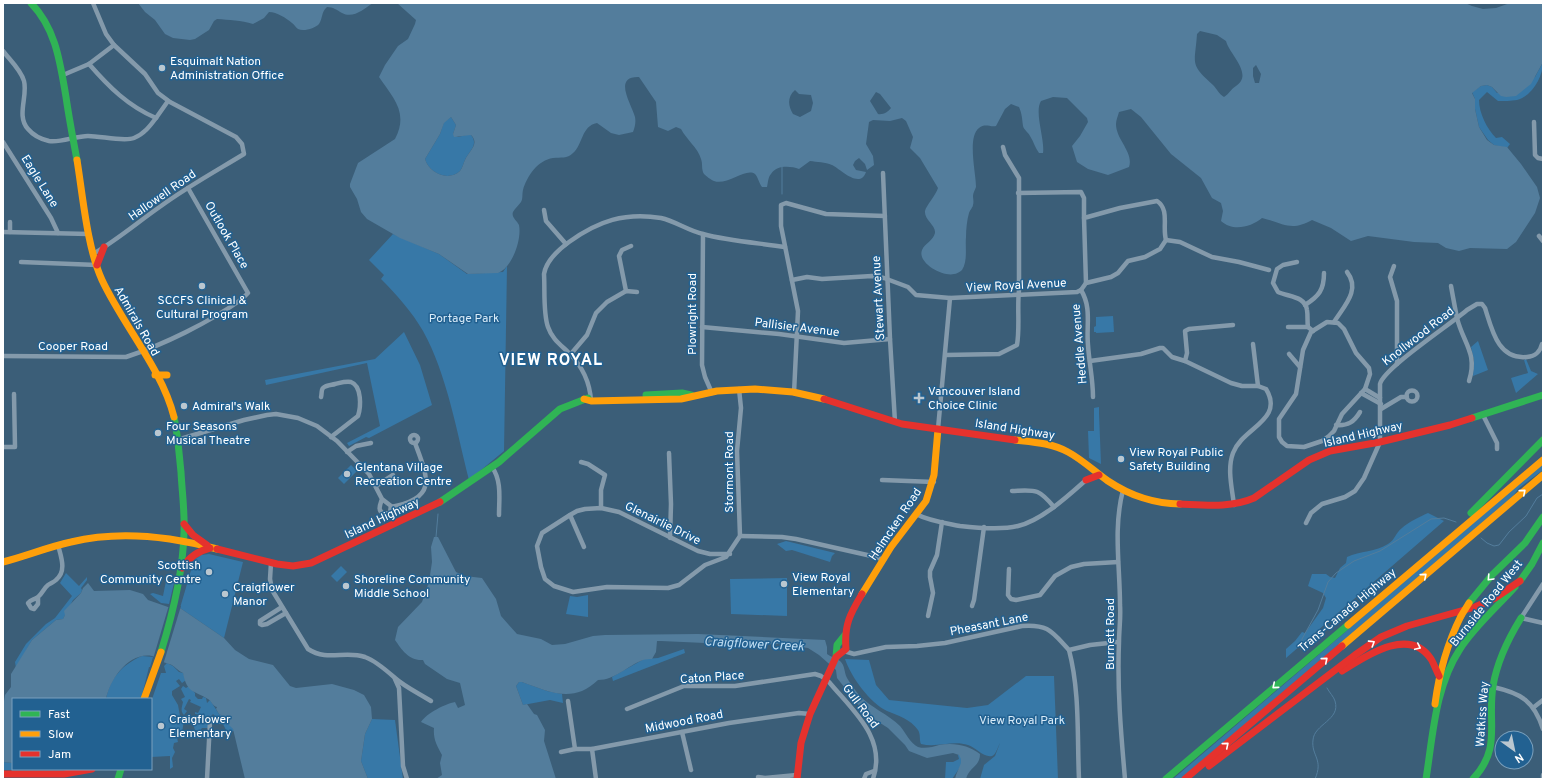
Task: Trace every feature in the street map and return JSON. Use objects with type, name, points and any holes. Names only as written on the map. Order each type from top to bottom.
[{"type":"main road","name":"Admirals Road","points":[[31,3],[44,19],[52,33],[58,51],[93,254],[101,277],[113,303],[143,352],[155,375],[167,375],[161,384],[171,407],[177,440]]},
{"type":"main road","points":[[97,265],[104,247]]},
{"type":"main road","name":"Island Highway","points":[[3,562],[58,545],[88,539],[123,536],[155,537],[184,541],[271,563],[294,566],[311,563],[442,501],[492,467],[560,409],[569,404],[589,399],[682,393],[692,395],[739,388],[794,394],[829,400],[895,422],[1048,444],[1068,452],[1099,475],[1123,490],[1142,498],[1169,504],[1215,506],[1234,505],[1245,502],[1263,493],[1309,460],[1330,451],[1380,442],[1450,425],[1483,416],[1518,403],[1543,396]]},
{"type":"main road","name":"Island Highway","points":[[1518,403],[1543,390]]},
{"type":"main road","points":[[925,427],[937,442]]},
{"type":"main road","name":"Helmcken Road","points":[[842,647],[851,612],[883,560],[926,501],[934,482],[938,429]]},
{"type":"main road","points":[[146,698],[157,668],[176,600],[181,570],[184,524],[177,440]]},
{"type":"main road","points":[[1412,570],[1506,479],[1543,440]]},
{"type":"main road","name":"Trans-Canada Highway","points":[[1166,779],[1543,460]]},
{"type":"main road","points":[[1086,480],[1090,468]]},
{"type":"main road","points":[[1086,480],[1099,475]]},
{"type":"main road","name":"Trans-Canada Highway","points":[[1185,779],[1543,475]]},
{"type":"main road","name":"Burnside Road West","points":[[1434,722],[1434,710],[1439,676],[1449,641],[1461,616],[1469,603],[1492,575],[1524,543],[1543,517]]},
{"type":"main road","points":[[184,524],[193,535],[210,548]]},
{"type":"main road","name":"Burnside Road West","points":[[1426,779],[1434,722],[1446,676],[1460,650],[1520,581],[1532,564],[1543,543]]},
{"type":"main road","points":[[181,570],[192,555],[210,548]]},
{"type":"main road","points":[[1192,779],[1359,652],[1381,637],[1407,626],[1475,607],[1495,598],[1520,581]]},
{"type":"main road","name":"Watkiss Way","points":[[1473,779],[1484,768],[1490,754],[1493,687],[1496,673],[1505,647],[1520,618]]},
{"type":"main road","points":[[1296,700],[1346,668],[1393,644],[1409,643],[1422,648],[1431,657],[1439,676]]},
{"type":"main road","points":[[797,777],[801,743],[810,714],[830,669],[842,647]]},
{"type":"main road","points":[[3,774],[18,776],[64,774],[86,770]]},
{"type":"street","points":[[3,52],[21,73],[25,82],[23,117],[26,128],[36,137],[50,142],[87,136],[125,140],[133,139],[146,131],[168,101],[158,93],[145,74],[114,45],[102,25],[93,3]]},
{"type":"street","points":[[63,75],[89,64],[114,45]]},
{"type":"street","points":[[89,64],[120,97],[156,118]]},
{"type":"street","name":"Hallowell Road","points":[[93,254],[188,188],[244,154],[242,144],[232,134],[168,101]]},
{"type":"street","points":[[1534,122],[1535,153],[1536,157],[1543,159]]},
{"type":"street","name":"Eagle Lane","points":[[3,142],[52,218],[58,233]]},
{"type":"street","points":[[946,355],[999,354],[1017,345],[1019,324],[1019,178],[1005,154],[1003,147]]},
{"type":"street","name":"Stewart Avenue","points":[[883,173],[895,422]]},
{"type":"street","name":"Outlook Place","points":[[188,188],[248,293]]},
{"type":"street","points":[[1018,193],[1081,192],[1084,198],[1084,218],[1086,283],[1111,277],[1118,273],[1128,261],[1145,257],[1160,249],[1166,240],[1165,212],[1161,204],[1157,201],[1120,208],[1084,218]]},
{"type":"street","points":[[794,394],[798,337],[798,311],[781,226],[782,203],[826,214],[885,216]]},
{"type":"street","points":[[544,210],[546,222],[566,244]]},
{"type":"street","points":[[589,399],[584,375],[570,354],[554,339],[548,327],[544,274],[545,266],[566,244],[585,230],[610,220],[636,216],[661,218],[703,234],[785,247]]},
{"type":"street","points":[[10,222],[10,232]]},
{"type":"street","points":[[3,232],[89,234]]},
{"type":"street","name":"Plowright Road","points":[[703,234],[702,365],[712,393]]},
{"type":"street","points":[[1539,236],[1543,241]]},
{"type":"street","points":[[1166,240],[1180,242],[1212,257],[1269,270]]},
{"type":"street","points":[[626,291],[619,256],[622,250],[631,246]]},
{"type":"street","points":[[21,262],[97,265]]},
{"type":"street","points":[[1297,262],[1282,265],[1276,269],[1274,283],[1278,292],[1297,298],[1305,305],[1308,312],[1308,327]]},
{"type":"street","points":[[1394,266],[1390,277],[1397,301],[1398,364]]},
{"type":"street","points":[[1334,322],[1352,294],[1353,282],[1347,272]]},
{"type":"street","points":[[1305,305],[1314,300],[1319,294],[1324,283],[1324,273]]},
{"type":"street","name":"View Royal Avenue","points":[[792,280],[807,277],[822,279],[872,276],[887,278],[908,287],[916,295],[950,298],[1077,292],[1081,290],[1086,283]]},
{"type":"street","points":[[1451,286],[1457,319],[1472,358],[1472,370],[1469,381]]},
{"type":"street","name":"Heddle Avenue","points":[[1081,290],[1086,301],[1088,311],[1087,342],[1093,376],[1093,397]]},
{"type":"street","points":[[570,354],[588,336],[596,313],[607,302],[626,291],[637,292]]},
{"type":"street","name":"Cooper Road","points":[[3,356],[126,357],[143,352],[199,325],[238,302],[248,293]]},
{"type":"street","name":"Helmcken Road","points":[[938,429],[946,355],[950,298]]},
{"type":"street","name":"Knollwood Road","points":[[1380,442],[1381,380],[1398,364],[1467,310],[1477,304],[1482,304],[1485,308],[1498,343],[1504,351],[1518,357],[1526,358],[1538,354],[1542,344]]},
{"type":"street","points":[[1327,322],[1334,322],[1338,323],[1344,330],[1356,354],[1369,368],[1370,374],[1363,391],[1342,414],[1329,436],[1314,444],[1304,447],[1287,446],[1279,437],[1279,419],[1296,394],[1303,350],[1313,331],[1327,322]]},
{"type":"street","points":[[1185,361],[1187,353],[1185,331],[1189,329],[1233,325]]},
{"type":"street","name":"Pallisier Avenue","points":[[702,327],[779,334],[844,344],[890,339]]},
{"type":"street","points":[[1288,327],[1308,327],[1313,331]]},
{"type":"street","points":[[1253,344],[1258,386]]},
{"type":"street","points":[[1090,361],[1141,354],[1163,348],[1172,357],[1185,361],[1231,383],[1242,386],[1258,386],[1264,388],[1268,392],[1272,409],[1266,418],[1240,440],[1232,454],[1230,468],[1234,505]]},
{"type":"street","points":[[1289,354],[1300,367]]},
{"type":"street","points":[[321,397],[322,389],[324,387],[342,382],[351,382],[355,385],[359,393],[360,406],[358,416],[332,436]]},
{"type":"street","name":"Stormont Road","points":[[739,388],[741,408],[737,450],[740,536]]},
{"type":"street","points":[[1363,391],[1380,398]]},
{"type":"street","points":[[1363,391],[1381,406],[1400,397],[1407,397]]},
{"type":"street","points":[[3,447],[15,447],[14,394]]},
{"type":"street","points":[[1336,425],[1349,424],[1354,421],[1360,412]]},
{"type":"street","points":[[177,440],[249,419],[274,414],[289,416],[310,422],[332,436],[369,474],[382,499],[391,507]]},
{"type":"street","points":[[1483,416],[1497,443],[1497,449]]},
{"type":"street","points":[[1306,523],[1310,513],[1322,504],[1345,497],[1354,490],[1364,478],[1380,442]]},
{"type":"street","points":[[347,452],[356,446],[371,443]]},
{"type":"street","points":[[391,507],[414,500],[425,489],[427,476],[415,443]]},
{"type":"street","points":[[669,453],[671,504],[670,538]]},
{"type":"street","points":[[581,462],[588,464],[605,475],[601,490],[601,508]]},
{"type":"street","points":[[492,467],[497,474],[499,486],[499,515]]},
{"type":"street","points":[[376,486],[393,475]]},
{"type":"street","points":[[882,480],[934,482]]},
{"type":"street","points":[[916,514],[932,521],[969,527],[998,528],[1020,526],[1054,507],[1086,480]]},
{"type":"street","name":"Burnett Road","points":[[1123,490],[1118,508],[1120,606],[1118,642],[1121,730],[1125,779]]},
{"type":"street","points":[[1012,491],[1036,491],[1044,495],[1054,507]]},
{"type":"street","points":[[382,499],[379,507],[381,513],[387,514],[390,512],[391,507]]},
{"type":"street","name":"Glenairlie Drive","points":[[601,508],[619,512],[703,553],[730,554],[724,559],[700,568],[678,585],[668,588],[607,587],[578,593],[566,591],[554,586],[545,579],[537,546],[542,533],[570,515],[585,509],[601,508]]},
{"type":"street","points":[[570,515],[584,547]]},
{"type":"street","points":[[928,616],[933,593],[930,571],[937,555],[942,522]]},
{"type":"street","points":[[972,606],[984,527]]},
{"type":"street","points":[[730,554],[740,536],[782,537],[876,557],[883,560]]},
{"type":"street","points":[[38,597],[46,587],[55,581],[61,574],[63,568],[58,545]]},
{"type":"street","points":[[1009,569],[1008,593],[1011,599],[1016,600],[1040,595],[1048,584],[1059,574],[1071,567],[1084,564],[1118,562]]},
{"type":"street","points":[[271,563],[270,579],[272,590],[305,646],[316,654],[324,656],[354,655],[364,657],[387,671],[395,679],[431,701]]},
{"type":"street","name":"Watkiss Way","points":[[1520,618],[1543,584]]},
{"type":"street","points":[[282,607],[260,621],[260,624],[265,625],[286,613]]},
{"type":"street","points":[[1520,618],[1543,623]]},
{"type":"street","name":"Pheasant Lane","points":[[842,647],[854,654],[886,647],[916,646],[945,642],[1033,625],[1045,628],[1056,634],[1069,650]]},
{"type":"street","points":[[1079,779],[1076,690],[1069,650],[1090,645],[1118,642]]},
{"type":"street","name":"Caton Place","points":[[627,709],[684,686],[735,686],[815,674],[826,679]]},
{"type":"street","points":[[395,679],[399,688],[403,766],[407,779]]},
{"type":"street","name":"Gull Road","points":[[826,679],[869,730],[874,740],[877,766],[873,779]]},
{"type":"street","points":[[1493,687],[1516,694],[1534,707],[1543,728]]},
{"type":"street","points":[[1534,707],[1543,700]]},
{"type":"street","points":[[568,701],[574,749]]},
{"type":"street","name":"Midwood Road","points":[[561,752],[574,749],[592,749],[729,723],[799,713],[810,714]]},
{"type":"street","points":[[207,779],[211,718]]},
{"type":"street","points":[[682,732],[691,770]]},
{"type":"street","points":[[592,749],[596,779]]},
{"type":"street","points":[[864,779],[866,774],[874,772]]},
{"type":"street","points":[[758,777],[797,777]]},
{"type":"green space","points":[[1543,62],[1539,80],[1532,90],[1522,98],[1517,100],[1498,101],[1487,92],[1479,100],[1482,115],[1490,130],[1496,138],[1502,137],[1510,144],[1507,148],[1494,145],[1488,140],[1479,127],[1475,109],[1475,99],[1472,92],[1481,86],[1487,85],[1492,87],[1497,93],[1535,77]]},
{"type":"green space","points":[[451,117],[456,125],[453,134],[458,137],[471,135],[474,145],[460,171],[450,176],[445,176],[430,168],[425,159],[440,134],[444,122]]},
{"type":"green space","name":"Portage Park","points":[[393,234],[439,254],[467,274],[503,272],[507,266],[504,451],[469,480],[445,385],[431,348],[414,317],[381,279],[384,275],[369,260]]},
{"type":"green space","points":[[1113,316],[1114,332],[1094,332],[1096,317]]},
{"type":"green space","name":"Portage Park","points":[[404,332],[420,365],[432,405],[369,438],[366,437],[349,446],[347,443],[380,426],[367,363],[266,385],[265,380],[375,359]]},
{"type":"green space","points":[[1478,341],[1488,370],[1473,376],[1474,360],[1471,347]]},
{"type":"green space","points":[[1526,359],[1531,371],[1538,374],[1516,393],[1511,378],[1528,373],[1524,360]]},
{"type":"green space","points":[[1099,407],[1101,464],[1089,458],[1088,431],[1094,431],[1094,408]]},
{"type":"green space","points":[[1543,463],[1543,470],[1519,488],[1513,496],[1181,779],[1173,779]]},
{"type":"green space","name":"Glentana Village Recreation Centre","points":[[351,465],[357,471],[344,484],[338,478]]},
{"type":"green space","points":[[1428,513],[1444,521],[1286,658],[1286,649],[1302,632],[1305,633],[1323,608],[1326,598],[1323,593],[1308,586],[1312,574],[1326,574],[1335,578],[1340,568],[1346,563],[1347,557],[1383,547],[1394,538],[1404,526]]},
{"type":"green space","points":[[786,541],[835,553],[830,562],[792,550],[786,551],[777,544]]},
{"type":"green space","points":[[209,554],[243,562],[224,638],[180,608],[194,560],[201,555]]},
{"type":"green space","points":[[341,566],[347,572],[337,582],[331,576]]},
{"type":"green space","points":[[66,573],[79,586],[87,577],[87,580],[81,588],[81,593],[73,600],[63,619],[56,620],[32,640],[16,668],[15,662],[26,644],[46,624],[55,618],[72,596],[60,583]]},
{"type":"green space","points":[[787,578],[787,616],[731,614],[730,579]]},
{"type":"green space","points":[[166,581],[174,583],[169,604],[161,603],[150,594],[153,593],[163,596]]},
{"type":"green space","points":[[588,595],[588,617],[566,614],[570,596],[577,597]]},
{"type":"green space","points":[[684,649],[685,653],[613,681],[612,677],[644,659],[658,658]]},
{"type":"green space","points":[[142,656],[153,657],[141,698],[106,698],[114,678],[123,668],[135,659]]},
{"type":"green space","name":"View Royal Park","points":[[845,659],[869,660],[876,685],[889,700],[967,708],[988,705],[1026,676],[1054,676],[1058,779],[980,779],[984,765],[995,756],[1000,743],[995,754],[992,756],[983,754],[971,746],[957,743],[933,745],[921,744],[919,732],[915,726],[904,718],[887,711],[874,702],[856,681]]},
{"type":"green space","points":[[167,663],[173,666],[179,672],[183,673],[186,680],[182,683],[179,679],[176,681],[180,686],[172,691],[172,695],[178,705],[180,716],[203,718],[202,715],[195,714],[195,712],[198,713],[201,707],[190,702],[191,700],[189,699],[184,709],[187,711],[184,715],[182,712],[183,702],[181,699],[185,697],[181,689],[183,686],[186,688],[189,686],[198,699],[202,699],[203,697],[206,698],[207,703],[210,700],[219,714],[234,731],[227,732],[228,730],[226,730],[223,724],[217,724],[216,722],[222,719],[220,717],[215,720],[215,716],[213,714],[208,720],[208,728],[202,728],[200,731],[195,730],[194,723],[190,719],[182,719],[184,722],[183,729],[178,737],[178,742],[174,743],[173,748],[175,752],[172,758],[173,767],[170,769],[170,756],[152,757],[152,699],[161,673],[166,673],[164,666]]},
{"type":"green space","points":[[519,682],[562,694],[563,703],[550,700],[523,705],[516,686]]},
{"type":"green space","points":[[372,719],[395,720],[403,779],[368,779],[361,761],[365,734]]},
{"type":"green space","points":[[958,755],[965,755],[961,766],[952,779],[945,779],[946,762],[953,762],[959,759]]},
{"type":"green space","points":[[3,762],[12,763],[12,770],[3,770]]},
{"type":"water","points":[[138,3],[373,3],[350,15],[346,15],[333,8],[327,7],[319,24],[306,30],[298,29],[284,17],[272,12],[269,12],[264,18],[253,24],[217,19],[214,21],[209,30],[195,39],[190,40],[173,38],[165,34],[155,20],[145,12]]},
{"type":"water","points":[[397,3],[1465,3],[1483,9],[1496,8],[1510,3],[1542,3],[1543,62],[1531,84],[1516,96],[1501,96],[1492,87],[1487,85],[1481,86],[1472,93],[1475,99],[1475,109],[1479,127],[1487,140],[1494,145],[1507,147],[1537,187],[1540,198],[1535,213],[1516,242],[1507,249],[1470,248],[1459,251],[1446,248],[1438,243],[1414,242],[1368,236],[1351,241],[1331,228],[1312,220],[1305,224],[1292,226],[1262,218],[1247,226],[1231,226],[1221,221],[1223,211],[1221,203],[1212,198],[1201,178],[1171,154],[1141,117],[1131,109],[1119,112],[1116,124],[1119,135],[1129,156],[1129,167],[1108,175],[1088,169],[1077,162],[1072,146],[1088,122],[1087,118],[1067,98],[1053,97],[1041,101],[1039,106],[1043,153],[1039,153],[1036,149],[1033,140],[1024,127],[1019,107],[1011,104],[1005,109],[996,126],[985,125],[979,128],[975,133],[973,139],[973,156],[976,187],[973,195],[973,206],[969,213],[967,222],[965,262],[961,271],[956,274],[949,274],[932,268],[923,260],[921,255],[923,248],[933,238],[935,233],[934,227],[926,217],[925,211],[938,188],[920,158],[910,148],[913,137],[906,121],[902,118],[890,121],[873,120],[869,122],[866,144],[873,156],[874,165],[867,170],[865,164],[859,158],[855,161],[853,165],[856,170],[866,172],[863,177],[859,179],[849,176],[829,164],[810,161],[799,169],[788,167],[777,169],[770,175],[767,187],[762,187],[756,175],[751,172],[719,182],[704,174],[702,161],[695,147],[681,129],[676,127],[668,131],[658,127],[656,102],[639,77],[631,78],[627,81],[625,86],[635,117],[633,132],[619,135],[611,133],[597,123],[588,128],[576,150],[571,155],[548,159],[538,165],[527,179],[523,190],[522,201],[513,212],[513,217],[519,225],[520,231],[512,259],[503,270],[498,273],[468,274],[439,254],[400,238],[367,219],[361,212],[357,199],[350,187],[358,163],[395,139],[399,129],[400,113],[398,106],[379,77],[398,46],[408,39],[416,20]],"holes":[[[1200,31],[1217,35],[1226,41],[1242,70],[1241,81],[1224,97],[1200,72],[1195,63],[1197,34]],[[1256,65],[1261,74],[1259,83],[1255,83],[1253,68]],[[795,90],[799,94],[811,95],[813,103],[811,111],[800,117],[793,114],[789,105],[791,96]],[[876,92],[880,94],[891,108],[885,113],[878,114],[870,101]],[[451,117],[456,125],[453,134],[454,137],[471,135],[474,141],[473,148],[465,160],[461,170],[450,176],[445,176],[435,172],[430,168],[425,159],[440,134],[444,123]]]},
{"type":"water","points":[[434,537],[438,537],[456,572],[465,576],[482,578],[496,599],[501,616],[517,634],[541,639],[552,645],[565,644],[593,636],[605,635],[698,634],[825,640],[827,654],[842,663],[847,678],[859,695],[900,726],[915,745],[923,748],[944,744],[966,746],[980,754],[980,758],[967,775],[966,779],[955,779],[961,763],[959,755],[953,753],[927,758],[909,751],[888,728],[860,707],[837,678],[836,670],[819,655],[808,648],[779,644],[749,645],[657,641],[656,652],[652,659],[643,660],[610,678],[598,680],[580,692],[561,694],[522,682],[519,682],[516,686],[523,705],[527,704],[534,714],[537,715],[545,730],[544,741],[556,779],[436,779],[442,775],[440,763],[442,755],[435,739],[434,728],[421,722],[436,709],[446,705],[455,702],[458,708],[465,705],[460,683],[447,679],[425,664],[423,660],[410,657],[403,651],[395,640],[398,627],[422,602],[429,582],[432,562],[431,547]]},
{"type":"water","points":[[88,583],[94,591],[130,590],[143,594],[148,600],[168,607],[180,608],[224,638],[235,650],[249,659],[273,665],[290,686],[296,688],[332,684],[354,690],[364,695],[371,707],[372,719],[365,734],[361,761],[368,779],[245,779],[233,729],[219,714],[216,709],[217,707],[214,706],[209,700],[189,688],[186,684],[183,673],[173,666],[152,656],[135,658],[128,663],[116,676],[106,698],[12,698],[12,763],[3,762],[3,701],[5,695],[11,687],[11,674],[32,640],[56,620],[63,619],[65,615],[64,611],[81,593],[83,588]]},
{"type":"pier","points":[[169,605],[181,606],[163,665],[153,659]]},
{"type":"waterway","points":[[782,167],[782,194]]},
{"type":"waterway","name":"Craigflower Creek","points":[[1481,538],[1494,546],[1499,545],[1509,532],[1526,516],[1537,498],[1543,494]]},
{"type":"waterway","points":[[436,537],[438,514]]},
{"type":"waterway","name":"Craigflower Creek","points":[[1301,649],[1302,639],[1318,610],[1328,582],[1336,573],[1354,561],[1380,551],[1431,519],[1444,518],[1456,522]]},
{"type":"waterway","name":"Craigflower Creek","points":[[1315,779],[1318,762],[1313,745],[1314,735],[1331,717],[1336,707],[1334,699],[1327,688]]},
{"type":"traffic: fast","points":[[31,3],[46,24],[56,47],[62,71],[77,160]]},
{"type":"traffic: fast","points":[[646,395],[682,393],[691,395]]},
{"type":"traffic: fast","points":[[1472,418],[1543,395]]},
{"type":"traffic: fast","points":[[440,502],[499,462],[560,409],[588,398]]},
{"type":"traffic: fast","points":[[161,652],[177,593],[183,548],[184,525],[181,472],[174,417]]},
{"type":"traffic: fast","points":[[1471,513],[1543,440]]},
{"type":"traffic: fast","points":[[1469,603],[1492,575],[1525,543],[1543,517]]},
{"type":"traffic: fast","points":[[1520,581],[1532,564],[1543,543]]},
{"type":"traffic: fast","points":[[1426,779],[1436,712],[1445,679],[1460,649],[1472,632],[1515,587]]},
{"type":"traffic: fast","points":[[1473,779],[1482,768],[1488,757],[1492,735],[1493,686],[1497,668],[1507,642],[1521,618]]},
{"type":"traffic: fast","points":[[1166,779],[1348,625]]},
{"type":"traffic: fast","points":[[836,657],[837,645],[845,635]]},
{"type":"traffic: fast","points":[[118,779],[121,770]]},
{"type":"traffic: slow","points":[[77,160],[86,222],[97,267],[102,280],[120,314],[161,382],[174,417]]},
{"type":"traffic: slow","points":[[155,375],[167,375]]},
{"type":"traffic: slow","points":[[584,399],[591,401],[681,399],[717,391],[755,389],[793,392],[824,399]]},
{"type":"traffic: slow","points":[[862,594],[891,547],[926,501],[934,475],[938,429]]},
{"type":"traffic: slow","points":[[1015,440],[1042,443],[1062,449],[1079,459],[1108,481],[1133,494],[1142,498],[1171,504],[1180,504]]},
{"type":"traffic: slow","points":[[1348,625],[1543,460]]},
{"type":"traffic: slow","points":[[1342,646],[1543,475]]},
{"type":"traffic: slow","points":[[3,562],[62,544],[89,538],[108,536],[144,536],[163,538],[199,544],[217,549]]},
{"type":"traffic: slow","points":[[1461,616],[1469,603]]},
{"type":"traffic: slow","points":[[1435,704],[1444,659],[1461,616]]},
{"type":"traffic: slow","points":[[144,698],[161,652]]},
{"type":"traffic: jam","points":[[97,265],[104,247]]},
{"type":"traffic: jam","points":[[824,399],[902,424],[1015,440]]},
{"type":"traffic: jam","points":[[1180,504],[1227,505],[1245,501],[1254,498],[1309,460],[1330,451],[1380,442],[1450,425],[1472,418]]},
{"type":"traffic: jam","points":[[1086,480],[1099,475]]},
{"type":"traffic: jam","points":[[217,549],[277,564],[293,566],[311,563],[440,502]]},
{"type":"traffic: jam","points":[[184,524],[193,535],[207,545]]},
{"type":"traffic: jam","points":[[182,568],[194,555],[210,548]]},
{"type":"traffic: jam","points":[[1209,766],[1381,637],[1407,626],[1475,607],[1495,598],[1520,581]]},
{"type":"traffic: jam","points":[[797,779],[801,743],[810,714],[836,657],[846,649],[847,626],[854,608],[862,594]]},
{"type":"traffic: jam","points":[[1342,671],[1375,652],[1400,644],[1411,645],[1422,649],[1431,659],[1439,676]]},
{"type":"traffic: jam","points":[[1185,779],[1342,646]]},
{"type":"traffic: jam","points":[[3,774],[64,774],[86,770]]},
{"type":"place","name":"Esquimalt Nation Administration Office","points":[[162,68]]},
{"type":"place","name":"SCCFS Clinical & Cultural Program","points":[[202,286]]},
{"type":"place","name":"Vancouver Island Choice Clinic","points":[[919,398]]},
{"type":"place","name":"Admiral's Walk","points":[[184,406]]},
{"type":"place","name":"Four Seasons Musical Theatre","points":[[158,433]]},
{"type":"place","name":"View Royal Public Safety Building","points":[[1121,459]]},
{"type":"place","name":"Glentana Village Recreation Centre","points":[[347,474]]},
{"type":"place","name":"Scottish Community Centre","points":[[209,572]]},
{"type":"place","name":"View Royal Elementary","points":[[784,584]]},
{"type":"place","name":"Shoreline Community Middle School","points":[[346,586]]},
{"type":"place","name":"Craigflower Manor","points":[[225,594]]},
{"type":"place","name":"Craigflower Elementary","points":[[161,726]]},
{"type":"district","name":"VIEW ROYAL","points":[[551,359]]}]
